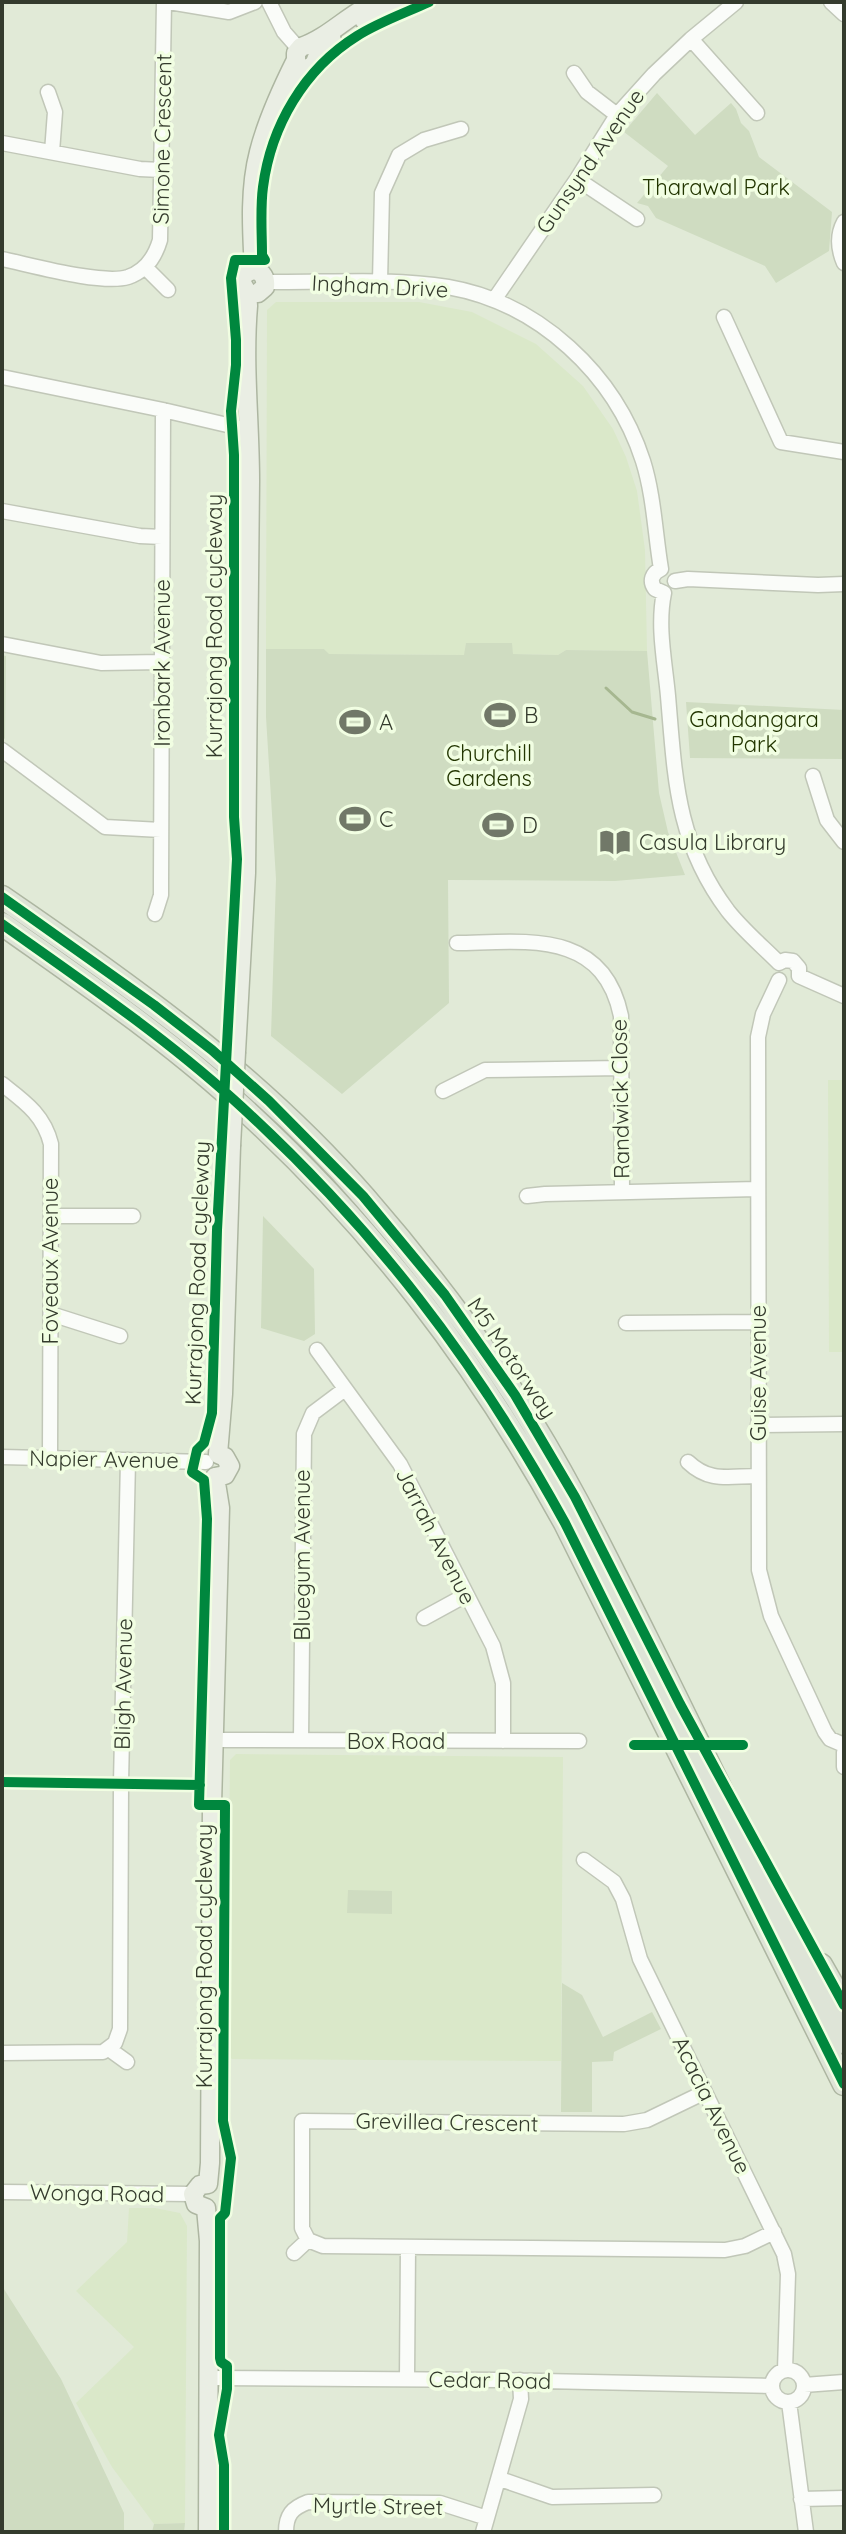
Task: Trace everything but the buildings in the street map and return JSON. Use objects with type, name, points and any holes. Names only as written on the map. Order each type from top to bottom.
[{"type":"highway","name":"M5 Motorway","points":[[2,897],[107,970],[212,1050],[303,1133],[412,1253],[482,1347],[575,1497],[680,1704],[844,2042]]},
{"type":"highway","name":"M5 Motorway","points":[[2,924],[106,998],[233,1099],[337,1200],[441,1325],[517,1439],[572,1537],[844,2084]]},
{"type":"highway","points":[[680,1704],[844,2005]]},
{"type":"main road","points":[[208,2532],[209,2241],[202,2195],[210,2163],[214,1740],[220,1508],[213,1464],[223,1394],[231,1146],[246,873],[249,428],[246,392],[256,284],[254,179],[267,125],[306,55],[356,12],[376,2]]},
{"type":"main road","points":[[306,55],[342,32],[405,2]]},
{"type":"street","points":[[166,2],[220,12],[237,10],[255,2]]},
{"type":"street","name":"Simone Crescent","points":[[145,267],[157,253],[160,240],[166,2]]},
{"type":"street","points":[[269,2],[284,32],[306,55]]},
{"type":"street","name":"Gunsynd Avenue","points":[[494,300],[617,115],[654,74],[736,2]]},
{"type":"street","points":[[831,2],[844,14]]},
{"type":"street","points":[[691,39],[757,113]]},
{"type":"street","points":[[574,73],[587,92],[617,115]]},
{"type":"street","points":[[48,92],[55,112],[52,152]]},
{"type":"street","points":[[380,282],[382,193],[399,155],[424,140],[461,129]]},
{"type":"street","points":[[2,143],[140,169],[161,170]]},
{"type":"street","points":[[577,179],[637,219]]},
{"type":"street","points":[[844,222],[839,243],[844,263]]},
{"type":"street","points":[[2,259],[83,275],[116,278],[128,277],[145,267],[168,290]]},
{"type":"street","name":"Ingham Drive","points":[[256,284],[417,283],[451,288],[494,300],[538,323],[563,342],[593,372],[615,402],[635,441],[647,475],[661,569]]},
{"type":"street","points":[[724,317],[781,442],[844,452]]},
{"type":"street","points":[[2,377],[249,428]]},
{"type":"street","name":"Ironbark Avenue","points":[[155,914],[161,895],[163,410]]},
{"type":"street","points":[[2,511],[140,536],[162,537]]},
{"type":"street","points":[[661,569],[671,572],[675,581],[673,589],[664,593],[655,589],[651,581],[655,572],[661,569]]},
{"type":"street","points":[[675,581],[844,584]]},
{"type":"street","points":[[664,593],[663,634],[682,818],[697,859],[728,911],[779,963]]},
{"type":"street","points":[[2,644],[101,663],[162,662]]},
{"type":"street","points":[[2,750],[105,827],[161,830]]},
{"type":"street","points":[[813,776],[827,820],[844,842]]},
{"type":"street","name":"Randwick Close","points":[[457,943],[546,943],[563,946],[588,960],[607,980],[614,991],[621,1016],[622,1192]]},
{"type":"street","points":[[788,959],[795,962],[799,968],[795,981],[788,984],[779,980],[776,970],[779,963],[788,959]]},
{"type":"street","points":[[799,976],[844,996]]},
{"type":"street","name":"Guise Avenue","points":[[779,980],[763,1014],[758,1037],[759,1570],[771,1616],[825,1732],[830,1739],[844,1745]]},
{"type":"street","points":[[443,1091],[485,1070],[621,1068]]},
{"type":"street","name":"Foveaux Avenue","points":[[2,1084],[32,1107],[47,1129],[51,1144],[50,1458]]},
{"type":"street","points":[[527,1196],[757,1189]]},
{"type":"street","points":[[51,1216],[133,1216]]},
{"type":"street","points":[[51,1314],[120,1336]]},
{"type":"street","points":[[626,1323],[758,1322]]},
{"type":"street","name":"Jarrah Avenue","points":[[317,1350],[400,1464],[493,1646],[501,1669],[503,1741]]},
{"type":"street","name":"Bluegum Avenue","points":[[301,1740],[303,1440],[313,1413],[345,1389]]},
{"type":"street","points":[[758,1425],[844,1424]]},
{"type":"street","name":"Napier Avenue","points":[[2,1457],[213,1464]]},
{"type":"street","name":"Bligh Avenue","points":[[109,2049],[118,2038],[120,2029],[121,1768],[128,1460]]},
{"type":"street","points":[[688,1462],[710,1476],[758,1476]]},
{"type":"street","points":[[424,1618],[466,1595]]},
{"type":"street","name":"Box Road","points":[[214,1740],[579,1741]]},
{"type":"street","points":[[844,1752],[844,1767]]},
{"type":"street","name":"Acacia Avenue","points":[[584,1860],[614,1882],[623,1899],[640,1959],[784,2254],[788,2274],[785,2370]]},
{"type":"street","points":[[2,2053],[95,2053],[109,2049],[127,2062]]},
{"type":"street","name":"Grevillea Crescent","points":[[308,2240],[301,2224],[302,2121],[624,2124],[647,2120],[705,2092]]},
{"type":"street","name":"Wonga Road","points":[[2,2192],[202,2195]]},
{"type":"street","points":[[294,2253],[308,2240],[323,2246],[725,2250],[740,2248],[774,2232]]},
{"type":"street","points":[[407,2379],[408,2247]]},
{"type":"street","points":[[785,2370],[799,2375],[804,2385],[801,2394],[789,2402],[779,2400],[771,2386],[774,2377],[785,2370]]},
{"type":"street","name":"Cedar Road","points":[[209,2378],[520,2380],[771,2386]]},
{"type":"street","points":[[485,2525],[521,2399],[520,2380]]},
{"type":"street","points":[[804,2385],[844,2382]]},
{"type":"street","points":[[789,2402],[806,2532]]},
{"type":"street","points":[[500,2479],[552,2497],[654,2495]]},
{"type":"street","points":[[801,2499],[844,2498]]},
{"type":"street","name":"Myrtle Street","points":[[286,2532],[289,2514],[296,2506],[308,2502],[440,2503],[485,2525]]},
{"type":"shaded area","points":[[276,302],[419,302],[472,312],[536,344],[583,386],[613,429],[637,491],[645,550],[647,651],[566,650],[558,655],[513,654],[510,643],[466,643],[465,655],[328,654],[324,649],[266,649],[267,310]]},
{"type":"shaded area","points":[[828,1080],[844,1080],[844,1352],[829,1352]]},
{"type":"shaded area","points":[[236,1754],[563,1757],[561,2061],[232,2059],[227,2055],[230,1760]]},
{"type":"shaded area","points":[[129,2208],[155,2208],[180,2213],[187,2226],[185,2523],[154,2524],[112,2467],[76,2403],[134,2347],[76,2291],[127,2242]]},
{"type":"green space","name":"Tharawal Park","points":[[657,93],[695,135],[731,103],[741,123],[749,131],[759,157],[832,212],[829,251],[776,283],[765,266],[656,218],[648,206],[637,203],[668,166],[624,132]]},
{"type":"green space","name":"Churchill Gardens","points":[[466,643],[512,643],[513,654],[558,655],[566,650],[647,651],[659,793],[668,832],[685,875],[615,881],[448,880],[449,1003],[342,1094],[271,1036],[276,879],[266,717],[266,649],[324,649],[329,654],[464,655]]},
{"type":"green space","points":[[2,655],[6,656],[5,739],[2,737]]},
{"type":"green space","name":"Gandangara Park","points":[[686,702],[844,710],[844,759],[690,758]]},
{"type":"green space","points":[[263,1216],[314,1269],[315,1334],[304,1341],[261,1328]]},
{"type":"green space","points":[[348,1890],[392,1891],[392,1914],[347,1913]]},
{"type":"green space","points":[[562,1983],[582,1995],[603,2037],[652,2012],[661,2029],[614,2052],[613,2061],[592,2062],[592,2112],[561,2112]]},
{"type":"green space","points":[[2,2286],[61,2379],[124,2513],[124,2532],[2,2532]]},
{"type":"green space","points":[[185,2523],[184,2532],[152,2532],[154,2524]]},
{"type":"waterway","points":[[606,688],[632,712],[655,719]]},
{"type":"cycle path","name":"Kurrajong Road cycleway","points":[[224,2532],[224,2465],[219,2435],[227,2389],[227,2366],[220,2358],[220,2218],[225,2213],[231,2158],[223,2121],[225,1805],[199,1805],[207,1519],[204,1480],[192,1472],[212,1413],[217,1230],[237,859],[234,817],[234,455],[231,411],[236,340],[231,278],[235,260],[265,260],[262,255],[261,212],[267,164],[282,121],[306,82],[338,49],[357,36],[429,2]]},
{"type":"cycle path","points":[[2,897],[154,1005],[212,1050],[269,1101],[363,1196],[445,1295],[515,1395],[575,1497],[680,1704],[844,2005]]},
{"type":"cycle path","points":[[2,924],[150,1031],[234,1100],[332,1196],[418,1297],[457,1350],[495,1405],[565,1523],[844,2084]]},
{"type":"cycle path","points":[[634,1745],[743,1745]]},
{"type":"cycle path","points":[[2,1782],[200,1785]]},
{"type":"place","name":"B","points":[[500,715]]},
{"type":"place","name":"A","points":[[355,722]]},
{"type":"place","name":"C","points":[[355,819]]},
{"type":"place","name":"D","points":[[498,825]]},
{"type":"place","name":"Casula Library","points":[[615,842]]}]
